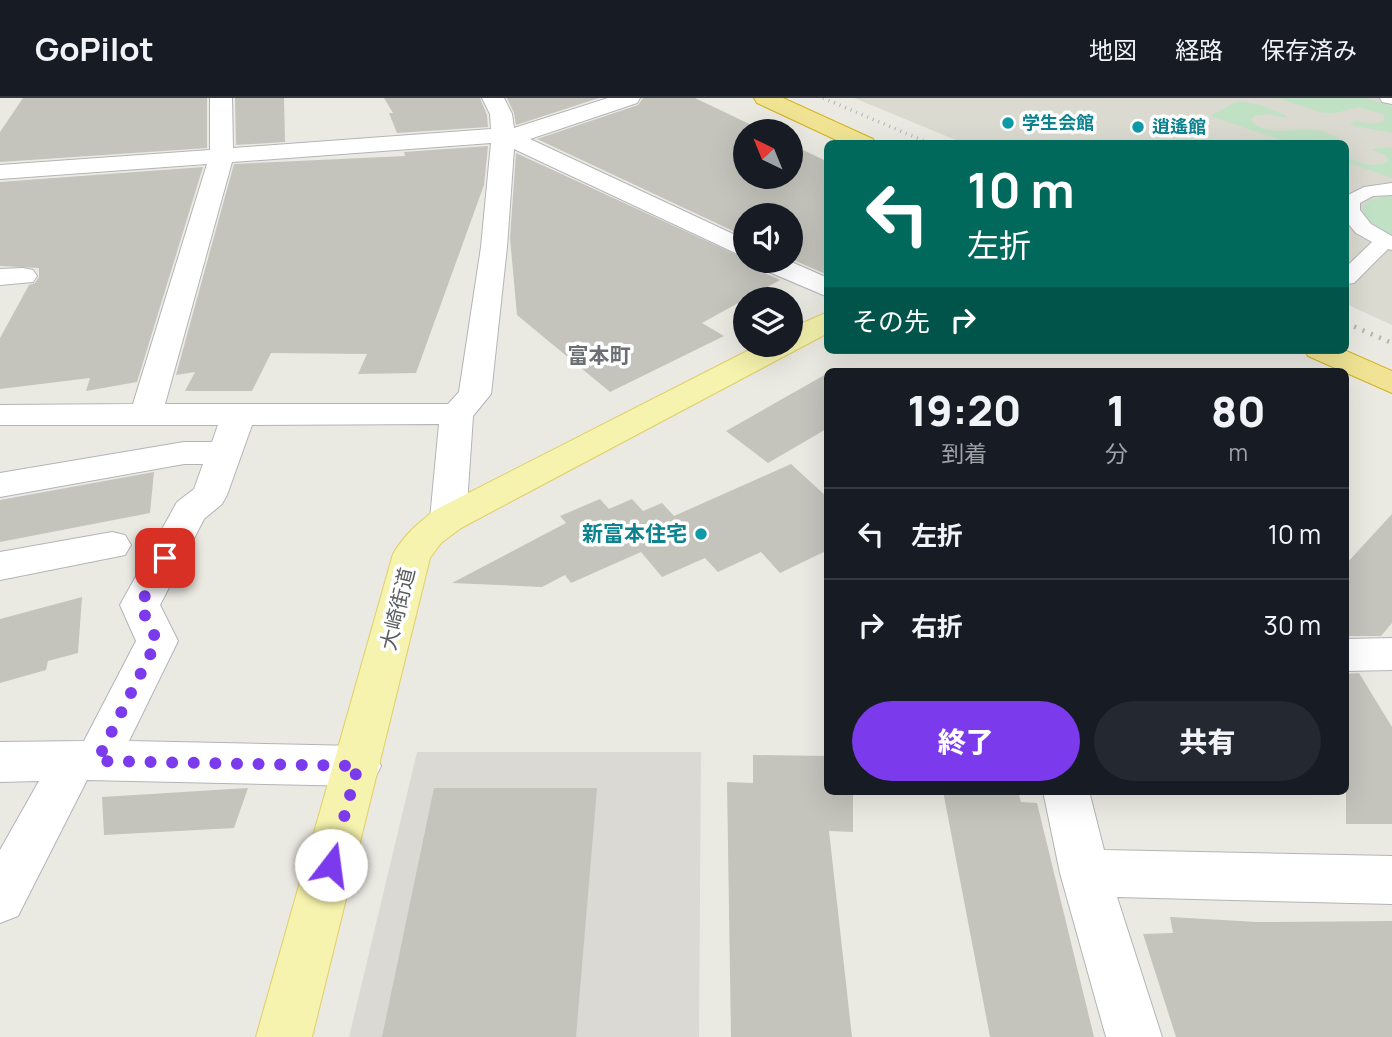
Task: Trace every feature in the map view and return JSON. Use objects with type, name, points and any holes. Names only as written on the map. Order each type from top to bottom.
[{"type":"highway","points":[[765,98],[856,140]]},
{"type":"highway","points":[[1328,354],[1392,383]]},
{"type":"main road","points":[[803,334],[824,323]]},
{"type":"main road","name":"大崎街道","points":[[284,1037],[358,766],[412,554],[428,534],[448,519],[759,357]]},
{"type":"street","points":[[146,414],[222,156],[220,98]]},
{"type":"street","points":[[448,519],[457,414],[475,394],[494,247],[503,135],[501,114],[493,98]]},
{"type":"street","points":[[0,172],[522,134],[629,98]]},
{"type":"street","points":[[503,135],[733,244]]},
{"type":"street","points":[[793,273],[824,287]]},
{"type":"street","points":[[54,476],[56,457],[89,414]]},
{"type":"street","points":[[0,899],[157,641],[140,605],[190,511],[209,495],[239,414]]},
{"type":"street","points":[[0,415],[457,414]]},
{"type":"street","points":[[0,485],[184,453],[225,453]]},
{"type":"street","points":[[0,566],[112,545]]},
{"type":"street","points":[[1349,655],[1392,654]]},
{"type":"street","points":[[0,762],[85,760],[358,766]]},
{"type":"street","points":[[1067,795],[1085,873],[1135,1037]]},
{"type":"street","points":[[1085,873],[1392,880]]},
{"type":"lane","points":[[1349,276],[1388,243],[1353,220],[1349,205],[1352,199],[1367,192],[1392,190]]},
{"type":"shaded area","points":[[854,98],[1392,98],[1392,325],[1349,305],[1349,140],[956,140]]},
{"type":"shaded area","points":[[417,752],[701,752],[699,1037],[349,1037]]},
{"type":"green space","points":[[1276,98],[1365,98],[1392,106],[1392,133],[1350,125],[1355,121],[1372,124],[1385,121],[1383,114],[1358,107],[1336,113],[1323,113]]},
{"type":"green space","points":[[1238,101],[1261,105],[1287,116],[1255,116],[1251,120],[1260,127],[1281,131],[1319,131],[1340,140],[1281,140],[1210,116]]},
{"type":"green space","points":[[1392,147],[1392,178],[1349,163],[1349,159],[1368,165],[1384,164],[1389,160],[1385,155],[1370,149]]},
{"type":"green space","points":[[1392,195],[1392,237],[1366,219],[1362,207],[1370,200]]},
{"type":"building","points":[[23,98],[207,98],[207,148],[0,162],[0,132]]},
{"type":"building","points":[[235,98],[284,98],[285,142],[236,145]]},
{"type":"building","points":[[384,98],[480,98],[487,115],[488,127],[397,133],[389,113],[393,113]]},
{"type":"building","points":[[507,98],[599,98],[516,125]]},
{"type":"building","points":[[643,98],[695,98],[739,119],[733,119],[733,189],[803,189],[803,150],[824,160],[824,273],[803,264],[803,203],[733,203],[733,231],[537,139],[638,105]]},
{"type":"building","points":[[488,146],[484,185],[416,373],[358,374],[367,354],[271,353],[252,391],[185,391],[195,372],[176,375],[234,164],[405,156],[404,152]]},
{"type":"building","points":[[516,153],[733,253],[733,273],[765,273],[780,280],[767,287],[733,287],[733,306],[702,323],[724,336],[610,392],[517,315],[510,238]]},
{"type":"building","points":[[203,167],[137,382],[86,391],[90,378],[0,389],[0,338],[29,285],[35,283],[39,277],[39,268],[0,266],[0,182]]},
{"type":"building","points":[[824,375],[824,430],[768,463],[726,431]]},
{"type":"building","name":"新富本住宅","points":[[791,464],[824,494],[824,552],[780,573],[761,552],[718,572],[705,558],[662,577],[641,552],[571,583],[565,575],[542,587],[452,583],[566,523],[560,516],[600,499],[609,509],[632,499],[643,511],[662,503],[674,516]]},
{"type":"building","points":[[154,472],[150,513],[0,542],[0,500]]},
{"type":"building","points":[[1392,514],[1392,623],[1381,636],[1349,636],[1349,561]]},
{"type":"building","points":[[82,597],[78,653],[48,661],[46,670],[0,683],[0,619]]},
{"type":"building","points":[[1359,673],[1392,727],[1392,824],[1346,824],[1346,795],[1349,795],[1349,674]]},
{"type":"building","points":[[753,755],[824,756],[824,795],[853,795],[853,832],[829,831],[852,1037],[731,1037],[727,782],[753,783]]},
{"type":"building","points":[[248,788],[234,828],[104,835],[102,797]]},
{"type":"building","points":[[434,788],[597,788],[576,1037],[382,1037]]},
{"type":"building","points":[[944,795],[1019,795],[1021,802],[1037,803],[1094,1037],[990,1037]]},
{"type":"building","points":[[1170,917],[1258,922],[1392,921],[1392,1037],[1176,1037],[1143,934],[1173,933]]},
{"type":"railway","points":[[823,98],[922,140]]},
{"type":"railway","points":[[1349,324],[1392,343]]},
{"type":"place","name":"学生会館","points":[[1008,123]]},
{"type":"place","name":"逍遙館","points":[[1138,127]]},
{"type":"place","name":"新富本住宅","points":[[701,534]]},
{"type":"district","name":"富本町","points":[[599,356]]},
{"type":"route","points":[[165,558],[140,605],[157,641],[97,761],[358,766],[331,865]]}]
